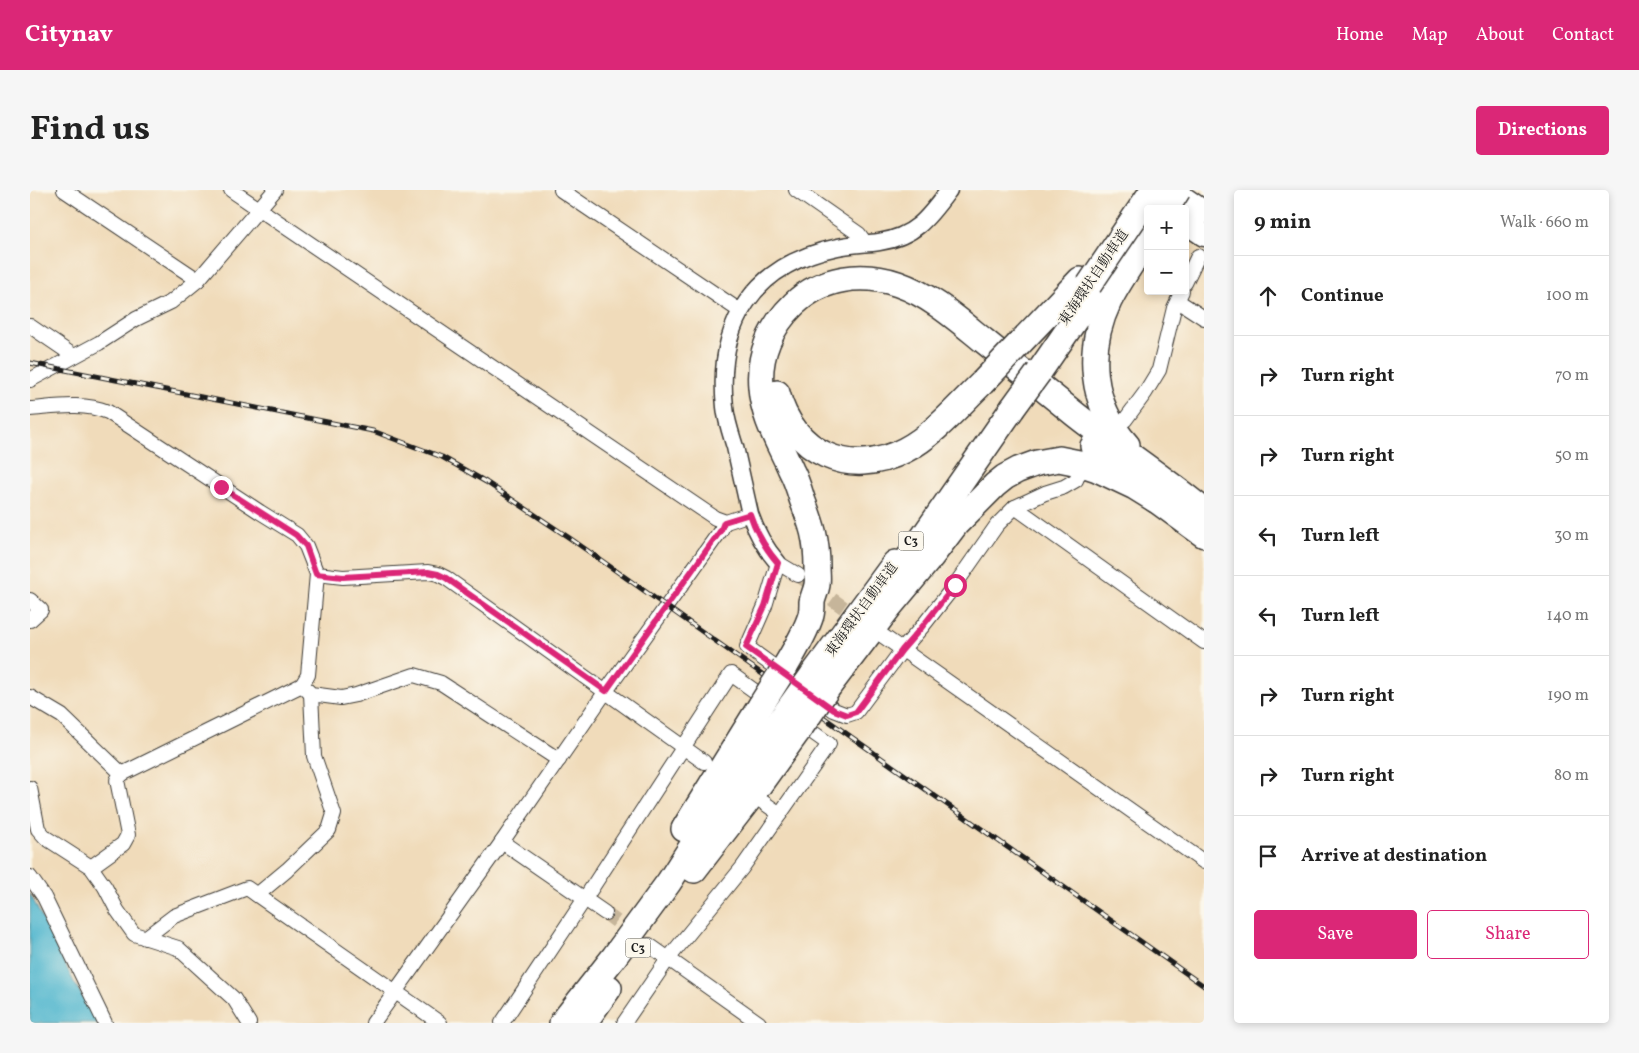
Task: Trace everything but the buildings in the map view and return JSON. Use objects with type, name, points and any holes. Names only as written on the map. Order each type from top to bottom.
[{"type":"highway","points":[[1137,190],[1160,205]]},
{"type":"highway","points":[[1146,190],[1093,289],[1096,341],[1094,361],[1102,402],[1110,420],[1120,436],[1163,491]]},
{"type":"highway","name":"東海環状自動車道","points":[[1093,289],[1153,190]]},
{"type":"highway","points":[[1153,205],[1163,190]]},
{"type":"highway","points":[[1172,190],[1204,212]]},
{"type":"highway","points":[[1169,205],[1178,190]]},
{"type":"highway","name":"東海環状自動車道","points":[[572,1020],[691,874],[1009,407],[1144,219]]},
{"type":"highway","points":[[1189,228],[1201,245]]},
{"type":"highway","points":[[1144,242],[1093,289],[1019,344],[982,383],[940,424],[922,440],[904,451],[871,462],[855,462],[823,454],[809,446],[797,435],[787,422],[780,408],[775,378],[776,362],[782,343],[791,328],[806,312],[822,301],[840,294],[860,292],[881,294],[902,301],[942,324],[1083,437],[1163,491],[1204,511]]},
{"type":"highway","points":[[572,1020],[644,896],[797,647],[811,615],[812,600],[818,584],[817,555],[812,522],[792,471],[771,428],[764,407],[760,371],[762,355],[776,325],[796,301],[810,291],[827,283],[843,279],[862,278],[880,280],[898,284],[916,292],[948,313],[1077,416],[1163,491],[1204,535]]},
{"type":"highway","points":[[821,682],[890,606],[956,524],[1004,477],[1037,463],[1059,460],[1079,463],[1097,469],[1135,487],[1163,491]]},
{"type":"highway","name":"東海環状自動車道","points":[[572,1020],[669,882],[710,818],[791,725]]},
{"type":"street","points":[[64,190],[198,280]]},
{"type":"street","points":[[231,190],[715,518],[724,522],[750,514]]},
{"type":"street","points":[[30,380],[99,343],[136,319],[170,302],[198,280],[274,190]]},
{"type":"street","points":[[561,190],[740,311]]},
{"type":"street","points":[[796,190],[860,234],[866,244]]},
{"type":"street","points":[[798,575],[778,563],[755,527],[750,514],[725,408],[726,351],[740,311],[769,276],[786,265],[814,252],[840,246],[881,242],[903,237],[927,220],[949,190]]},
{"type":"street","points":[[1189,274],[1201,245]]},
{"type":"street","points":[[1125,420],[1145,393],[1158,370],[1174,308],[1180,296],[1204,318]]},
{"type":"street","points":[[30,326],[74,356]]},
{"type":"street","points":[[30,410],[60,406],[80,406],[96,407],[108,412],[296,535],[306,546],[316,574],[306,690],[314,756],[334,814],[329,830],[287,870],[257,895]]},
{"type":"street","points":[[778,563],[765,606],[746,647],[834,710],[847,715],[856,712],[902,650],[955,585],[997,526],[1015,508],[1045,492],[1064,487],[1076,480],[1079,473]]},
{"type":"street","points":[[1015,508],[1204,642]]},
{"type":"street","points":[[373,1023],[721,530],[724,522]]},
{"type":"street","points":[[316,574],[343,577],[428,572],[438,574],[704,762]]},
{"type":"street","points":[[30,600],[40,610],[30,620]]},
{"type":"street","points":[[883,636],[1204,862]]},
{"type":"street","points":[[502,1023],[731,674],[829,744],[742,868],[668,959],[624,1023]]},
{"type":"street","points":[[91,867],[124,844],[128,835],[116,780],[122,774],[289,693],[306,690],[341,698],[414,675],[441,683],[559,760]]},
{"type":"street","points":[[30,697],[62,716],[122,774]]},
{"type":"street","points":[[30,788],[38,829],[46,838],[91,867],[134,934],[178,948],[234,999],[249,1023]]},
{"type":"street","points":[[760,800],[780,814]]},
{"type":"street","points":[[502,842],[605,913]]},
{"type":"street","points":[[30,876],[44,897],[105,1023]]},
{"type":"street","points":[[145,938],[174,916],[248,888],[440,1023]]},
{"type":"street","points":[[649,946],[759,1023]]},
{"type":"water","points":[[30,893],[74,982],[99,1023],[30,1023]]},
{"type":"tunnel","points":[[798,575],[861,620]]},
{"type":"tunnel","points":[[605,913],[637,937]]},
{"type":"railway","points":[[30,363],[373,431],[442,457],[486,482],[571,539],[1204,986]]},
{"type":"route","points":[[221,487],[296,535],[306,546],[316,574],[343,577],[428,572],[438,574],[606,691],[721,530],[724,522],[750,514],[755,527],[778,563],[765,606],[746,647],[834,710],[847,715],[856,712],[902,650],[955,585]]}]
